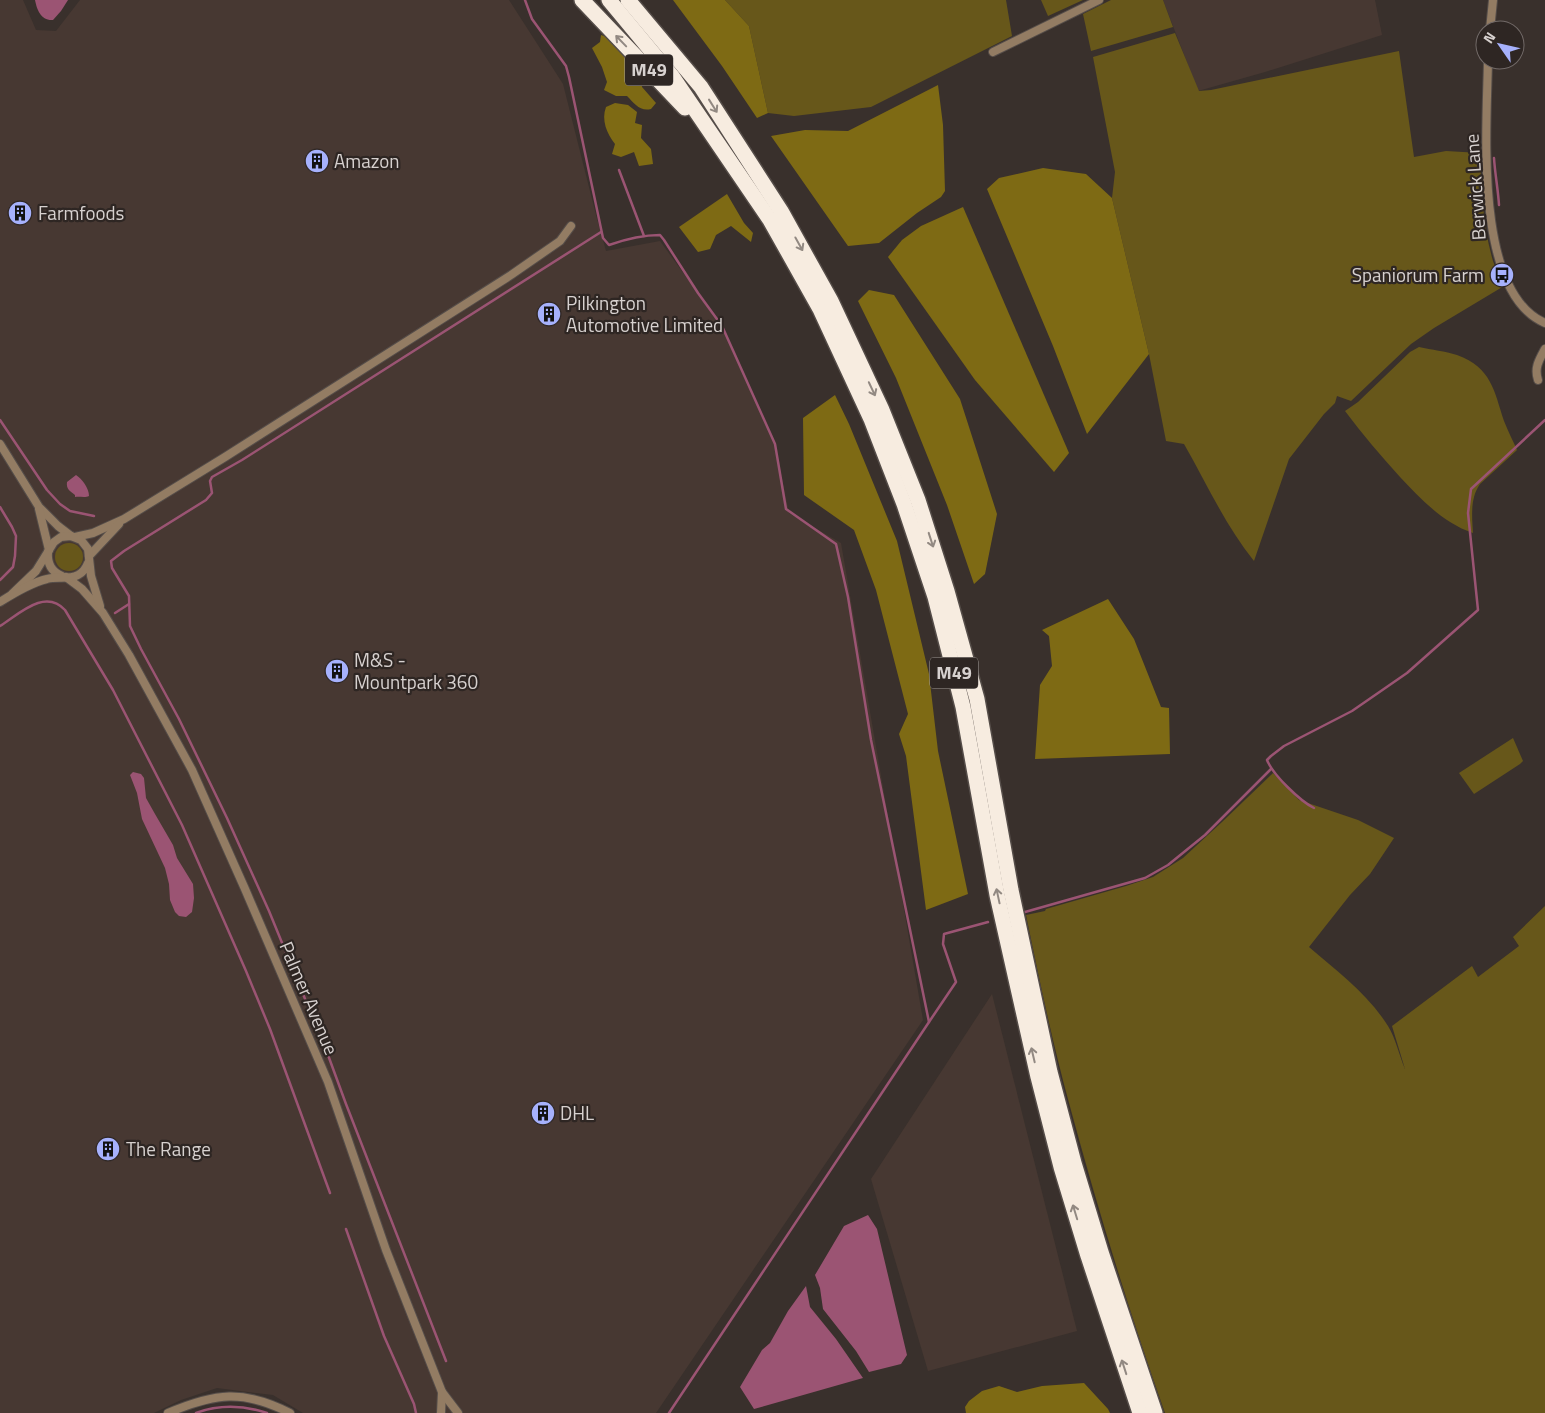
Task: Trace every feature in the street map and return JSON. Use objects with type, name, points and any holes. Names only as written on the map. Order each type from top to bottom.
[{"type":"highway","name":"M49","points":[[582,0],[716,140]]},
{"type":"highway","name":"M49","points":[[609,0],[672,76],[770,220],[820,309],[871,419],[907,513],[934,598],[963,707],[997,895],[1038,1077],[1059,1158],[1088,1256],[1140,1413]]},
{"type":"highway","name":"M49","points":[[628,0],[701,88]]},
{"type":"highway","name":"M49","points":[[639,0],[678,49],[701,88],[781,210],[831,301],[882,410],[918,500],[947,592],[977,700],[1011,890],[1050,1072],[1074,1163],[1155,1413]]},
{"type":"street","points":[[993,52],[1099,0]]},
{"type":"street","points":[[1491,20],[1493,0]]},
{"type":"street","name":"Berwick Lane","points":[[1488,70],[1487,172],[1496,249],[1501,268],[1518,302],[1526,311],[1545,323]]},
{"type":"street","points":[[12,594],[36,571],[57,539],[93,533],[124,519],[225,457],[511,274],[560,241],[571,226]]},
{"type":"street","points":[[1538,380],[1536,366],[1545,349]]},
{"type":"street","points":[[0,444],[39,507],[58,526],[85,544],[88,549],[93,587],[103,613]]},
{"type":"street","points":[[39,507],[51,568],[58,575],[82,589],[103,613]]},
{"type":"street","points":[[0,602],[12,594],[46,579],[74,577],[82,573],[89,559],[124,519]]},
{"type":"street","name":"Palmer Avenue","points":[[103,613],[129,654],[192,770],[328,1082],[386,1250],[442,1392],[441,1413]]},
{"type":"street","points":[[442,1392],[458,1413]]},
{"type":"street","points":[[168,1413],[212,1398],[242,1396],[260,1400],[290,1413]]},
{"type":"shaded area","points":[[0,0],[23,0],[36,30],[56,31],[80,0],[509,0],[563,84],[606,251],[660,241],[722,326],[775,444],[789,513],[841,543],[923,1020],[656,1413],[303,1413],[273,1395],[217,1388],[181,1400],[154,1413],[0,1413]]},
{"type":"shaded area","points":[[35,0],[68,0],[53,20],[49,20],[45,19],[38,11]]},
{"type":"shaded area","points":[[673,0],[725,0],[749,26],[768,113],[757,118],[722,66]]},
{"type":"shaded area","points":[[725,0],[1006,0],[1012,36],[871,107],[794,116],[768,113],[749,26]]},
{"type":"shaded area","points":[[1041,0],[1083,0],[1048,16]]},
{"type":"shaded area","points":[[1111,0],[1163,0],[1173,27],[1091,51],[1083,14]]},
{"type":"shaded area","points":[[1163,0],[1375,0],[1382,35],[1198,91]]},
{"type":"shaded area","points":[[1175,33],[1199,91],[1399,51],[1414,157],[1446,151],[1480,153],[1487,235],[1493,261],[1504,286],[1411,344],[1351,401],[1337,396],[1335,403],[1324,414],[1289,459],[1254,561],[1225,519],[1184,444],[1166,441],[1149,354],[1112,198],[1115,172],[1093,57]]},
{"type":"shaded area","points":[[601,35],[610,38],[626,53],[629,71],[641,76],[642,87],[656,103],[651,109],[640,108],[627,96],[616,96],[604,90],[607,82],[592,48],[600,42]]},
{"type":"shaded area","points":[[938,85],[943,125],[945,191],[941,197],[879,243],[848,246],[771,136],[805,130],[848,131]]},
{"type":"shaded area","points":[[615,103],[628,105],[637,112],[635,123],[642,125],[641,138],[651,149],[653,164],[639,166],[634,152],[621,157],[612,154],[615,144],[607,131],[604,117],[606,107]]},
{"type":"shaded area","points":[[1043,168],[1086,174],[1112,198],[1149,354],[1087,434],[1053,346],[987,189],[999,178]]},
{"type":"shaded area","points":[[727,194],[744,223],[753,233],[751,242],[731,226],[716,235],[710,249],[698,252],[679,227]]},
{"type":"shaded area","points":[[963,207],[1069,453],[1054,472],[975,380],[888,257],[902,240],[921,226]]},
{"type":"shaded area","points":[[869,290],[894,295],[960,399],[997,514],[985,574],[974,584],[947,505],[896,378],[858,301]]},
{"type":"shaded area","points":[[1419,347],[1457,355],[1469,360],[1485,374],[1494,390],[1504,421],[1517,450],[1477,489],[1472,508],[1473,533],[1442,517],[1424,502],[1386,461],[1345,411],[1358,402],[1410,352]]},
{"type":"shaded area","points":[[835,395],[849,424],[897,541],[929,674],[938,751],[968,894],[926,910],[906,756],[899,734],[908,714],[876,590],[854,530],[804,495],[803,418]]},
{"type":"shaded area","points":[[76,475],[85,484],[89,496],[75,497],[68,488],[67,482]]},
{"type":"shaded area","points":[[69,543],[79,547],[83,557],[79,567],[69,571],[59,567],[55,557],[59,547]]},
{"type":"shaded area","points":[[1108,599],[1134,639],[1161,707],[1169,708],[1170,754],[1035,759],[1040,685],[1052,666],[1049,636],[1042,630]]},
{"type":"shaded area","points":[[1513,738],[1523,761],[1474,794],[1459,773]]},
{"type":"shaded area","points":[[133,772],[141,774],[144,778],[146,798],[173,845],[177,858],[193,884],[192,912],[186,917],[179,916],[175,912],[170,900],[165,868],[142,819],[137,793],[130,775]]},
{"type":"shaded area","points":[[1273,773],[1299,800],[1358,820],[1394,838],[1370,874],[1350,895],[1309,947],[1352,984],[1380,1014],[1393,1036],[1405,1069],[1392,1026],[1472,966],[1478,977],[1519,946],[1513,937],[1545,906],[1545,1413],[1165,1413],[1126,1298],[1080,1142],[1051,1033],[1026,915],[1045,911],[1046,909],[1153,877],[1183,858]]},
{"type":"shaded area","points":[[992,994],[1077,1331],[928,1371],[871,1179]]},
{"type":"shaded area","points":[[868,1215],[877,1229],[907,1355],[901,1364],[869,1372],[856,1351],[823,1309],[820,1288],[815,1275],[844,1226]]},
{"type":"shaded area","points":[[806,1286],[810,1307],[836,1339],[863,1378],[754,1409],[740,1387],[762,1350],[770,1343],[788,1311]]},
{"type":"shaded area","points":[[1084,1383],[1110,1413],[966,1413],[965,1407],[969,1401],[982,1391],[999,1386],[1017,1392],[1042,1386]]},
{"type":"waterway","points":[[525,0],[532,19],[566,66],[603,238],[609,245],[647,236],[660,235],[664,240],[722,326],[775,444],[786,509],[836,544],[848,597],[871,740],[929,1022],[669,1413]]},
{"type":"waterway","points":[[1494,158],[1499,205]]},
{"type":"waterway","points":[[619,170],[644,236]]},
{"type":"waterway","points":[[446,1361],[328,1055],[269,911],[179,719],[130,626],[129,596],[112,568],[111,561],[206,500],[212,493],[210,481],[212,477],[242,460],[601,232]]},
{"type":"waterway","points":[[0,420],[47,490],[60,504],[70,511],[94,516]]},
{"type":"waterway","points":[[1314,808],[1288,787],[1275,773],[1267,760],[1284,746],[1352,711],[1407,673],[1478,610],[1468,513],[1471,489],[1545,420]]},
{"type":"waterway","points":[[0,507],[16,536],[13,567],[0,580]]},
{"type":"waterway","points":[[0,626],[32,605],[41,602],[57,604],[65,610],[113,690],[182,825],[246,971],[270,1029],[330,1193]]},
{"type":"waterway","points":[[115,613],[129,604]]},
{"type":"waterway","points":[[1025,912],[1145,878],[1168,865],[1205,835],[1271,769]]},
{"type":"waterway","points":[[929,1022],[956,982],[943,944],[944,934],[988,922]]},
{"type":"waterway","points":[[346,1229],[384,1336],[414,1404],[416,1413]]},
{"type":"waterway","points":[[196,1413],[223,1407],[249,1408],[267,1413]]},
{"type":"place","name":"Amazon","points":[[317,161]]},
{"type":"place","name":"Farmfoods","points":[[20,213]]},
{"type":"place","name":"Spaniorum Farm","points":[[1502,275]]},
{"type":"place","name":"Pilkington Automotive Limited","points":[[549,314]]},
{"type":"place","name":"M&S - Mountpark 360","points":[[337,671]]},
{"type":"place","name":"DHL","points":[[543,1113]]},
{"type":"place","name":"The Range","points":[[108,1149]]}]
